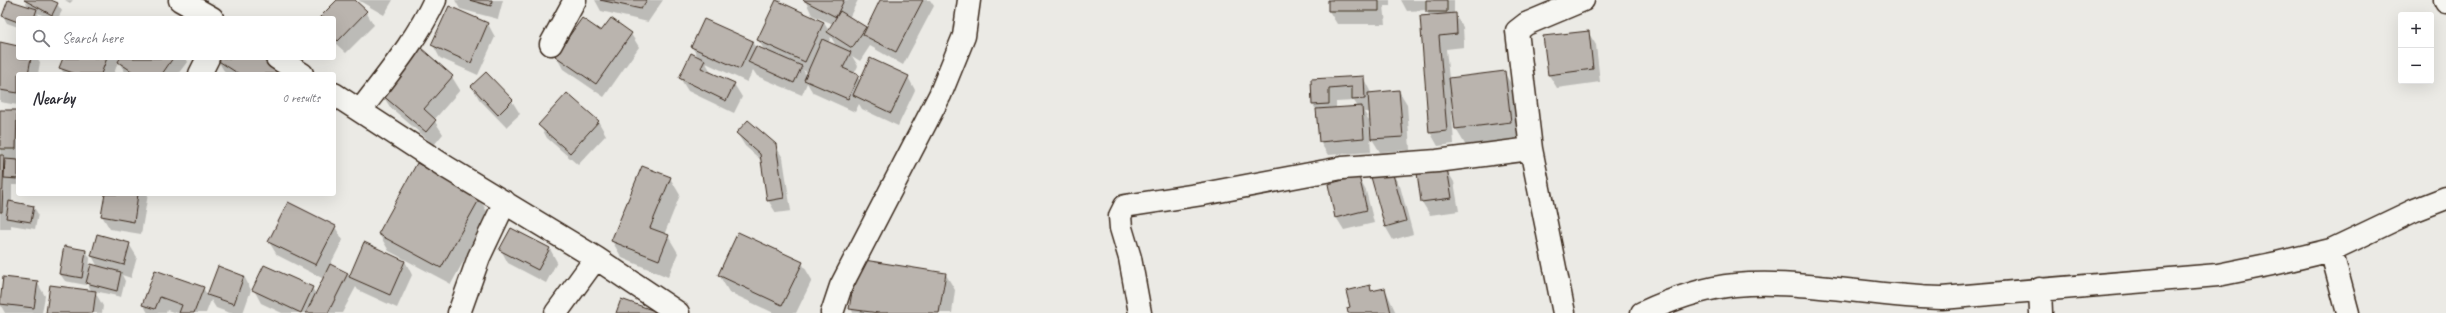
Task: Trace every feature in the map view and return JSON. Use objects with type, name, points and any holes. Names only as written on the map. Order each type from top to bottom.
[{"type":"street","points":[[180,0],[208,16]]},
{"type":"street","points":[[360,111],[424,24],[435,0]]},
{"type":"street","points":[[551,44],[575,0]]},
{"type":"street","points":[[832,313],[841,286],[940,95],[964,36],[969,0]]},
{"type":"street","points":[[1564,313],[1531,149],[1518,31],[1526,24],[1583,0]]},
{"type":"street","points":[[201,72],[207,60]]},
{"type":"street","points":[[280,60],[299,72]]},
{"type":"street","points":[[336,95],[596,258],[678,313]]},
{"type":"street","points":[[1140,313],[1130,258],[1121,228],[1120,216],[1125,206],[1203,194],[1342,168],[1437,161],[1531,149]]},
{"type":"street","points":[[1642,313],[1670,300],[1698,292],[1735,285],[1774,284],[1905,297],[1942,298],[2218,275],[2331,250],[2415,210],[2446,198]]},
{"type":"street","points":[[459,313],[480,257],[505,202]]},
{"type":"street","points":[[2331,250],[2348,313]]},
{"type":"street","points":[[556,313],[596,258]]},
{"type":"street","points":[[2040,289],[2041,313]]},
{"type":"building","points":[[8,0],[37,9],[35,16],[16,16],[16,21],[2,16]]},
{"type":"building","points":[[24,0],[51,0],[58,3],[52,15]]},
{"type":"building","points":[[337,0],[355,0],[367,11],[338,41],[336,39],[336,16],[321,16]]},
{"type":"building","points":[[469,0],[492,0],[491,6]]},
{"type":"building","points":[[600,0],[647,0],[641,9]]},
{"type":"building","points":[[776,0],[824,22],[805,62],[757,40]]},
{"type":"building","points":[[803,0],[844,0],[836,17]]},
{"type":"building","points":[[880,0],[923,0],[896,52],[863,35]]},
{"type":"building","points":[[1328,0],[1379,0],[1379,11],[1328,11]]},
{"type":"building","points":[[1426,0],[1447,0],[1447,12],[1426,12]]},
{"type":"building","points":[[449,6],[488,23],[471,63],[431,45]]},
{"type":"building","points":[[840,11],[866,27],[852,48],[827,32]]},
{"type":"building","points":[[1456,13],[1457,34],[1439,36],[1447,131],[1429,133],[1420,16]]},
{"type":"building","points":[[582,18],[601,31],[611,18],[632,33],[596,84],[555,56]]},
{"type":"building","points":[[704,19],[753,41],[740,69],[691,47]]},
{"type":"building","points":[[1589,31],[1593,69],[1548,75],[1543,36]]},
{"type":"building","points":[[822,39],[851,52],[843,68],[859,75],[848,99],[804,80]]},
{"type":"building","points":[[0,42],[16,46],[16,60],[31,60],[28,72],[16,72],[16,93],[0,90]]},
{"type":"building","points":[[756,46],[802,66],[794,83],[748,62]]},
{"type":"building","points":[[421,48],[453,76],[424,109],[436,120],[426,132],[381,94]]},
{"type":"building","points":[[691,53],[705,60],[701,68],[735,83],[726,101],[679,78]]},
{"type":"building","points":[[870,58],[909,76],[891,113],[853,95]]},
{"type":"building","points":[[62,60],[106,60],[102,72],[70,72],[59,68]]},
{"type":"building","points":[[119,60],[172,60],[163,72],[133,72],[118,62]]},
{"type":"building","points":[[217,60],[269,60],[290,72],[236,72]]},
{"type":"building","points":[[1505,71],[1511,122],[1455,129],[1449,78]]},
{"type":"building","points":[[486,72],[513,100],[498,115],[471,86]]},
{"type":"building","points":[[1364,76],[1365,99],[1352,100],[1352,87],[1329,89],[1329,104],[1312,105],[1311,79]]},
{"type":"building","points":[[1399,90],[1403,137],[1371,139],[1368,93]]},
{"type":"building","points":[[567,93],[599,121],[570,153],[538,125]]},
{"type":"building","points":[[1362,106],[1364,138],[1319,142],[1316,109]]},
{"type":"building","points":[[0,110],[16,110],[16,149],[0,149]]},
{"type":"building","points":[[748,120],[776,144],[784,198],[767,201],[760,154],[736,133]]},
{"type":"building","points":[[0,155],[4,155],[2,212],[0,212]]},
{"type":"building","points":[[5,159],[16,160],[16,179],[4,178]]},
{"type":"building","points":[[417,163],[480,198],[441,268],[378,234]]},
{"type":"building","points":[[642,166],[671,177],[650,228],[669,235],[659,260],[611,241]]},
{"type":"building","points":[[1447,168],[1452,198],[1421,202],[1417,173]]},
{"type":"building","points":[[1392,171],[1406,221],[1385,227],[1371,177]]},
{"type":"building","points":[[1359,176],[1367,210],[1335,218],[1328,184]]},
{"type":"building","points":[[105,196],[138,196],[134,222],[101,216]]},
{"type":"building","points":[[9,201],[34,206],[31,222],[6,218]]},
{"type":"building","points":[[288,202],[336,226],[316,265],[268,242]]},
{"type":"building","points":[[511,228],[550,248],[538,270],[499,250]]},
{"type":"building","points":[[738,232],[803,262],[782,305],[718,275]]},
{"type":"building","points":[[97,234],[130,243],[124,265],[91,256]]},
{"type":"building","points":[[364,242],[405,261],[390,295],[349,277]]},
{"type":"building","points":[[64,246],[86,250],[82,278],[59,274]]},
{"type":"building","points":[[858,259],[946,273],[939,313],[878,313],[849,309]]},
{"type":"building","points":[[91,264],[121,272],[117,291],[86,283]]},
{"type":"building","points":[[330,264],[348,273],[328,313],[306,313]]},
{"type":"building","points":[[264,265],[313,287],[301,313],[252,290]]},
{"type":"building","points":[[218,266],[244,276],[234,304],[207,295]]},
{"type":"building","points":[[155,270],[204,287],[194,313],[179,313],[182,305],[160,297],[155,309],[142,305]]},
{"type":"building","points":[[3,277],[38,281],[34,308],[0,304]]},
{"type":"building","points":[[50,285],[96,291],[93,313],[46,313]]},
{"type":"building","points":[[1370,285],[1371,291],[1385,288],[1391,313],[1348,313],[1347,308],[1350,307],[1346,291]]},
{"type":"building","points":[[621,299],[655,311],[654,313],[616,313]]}]
